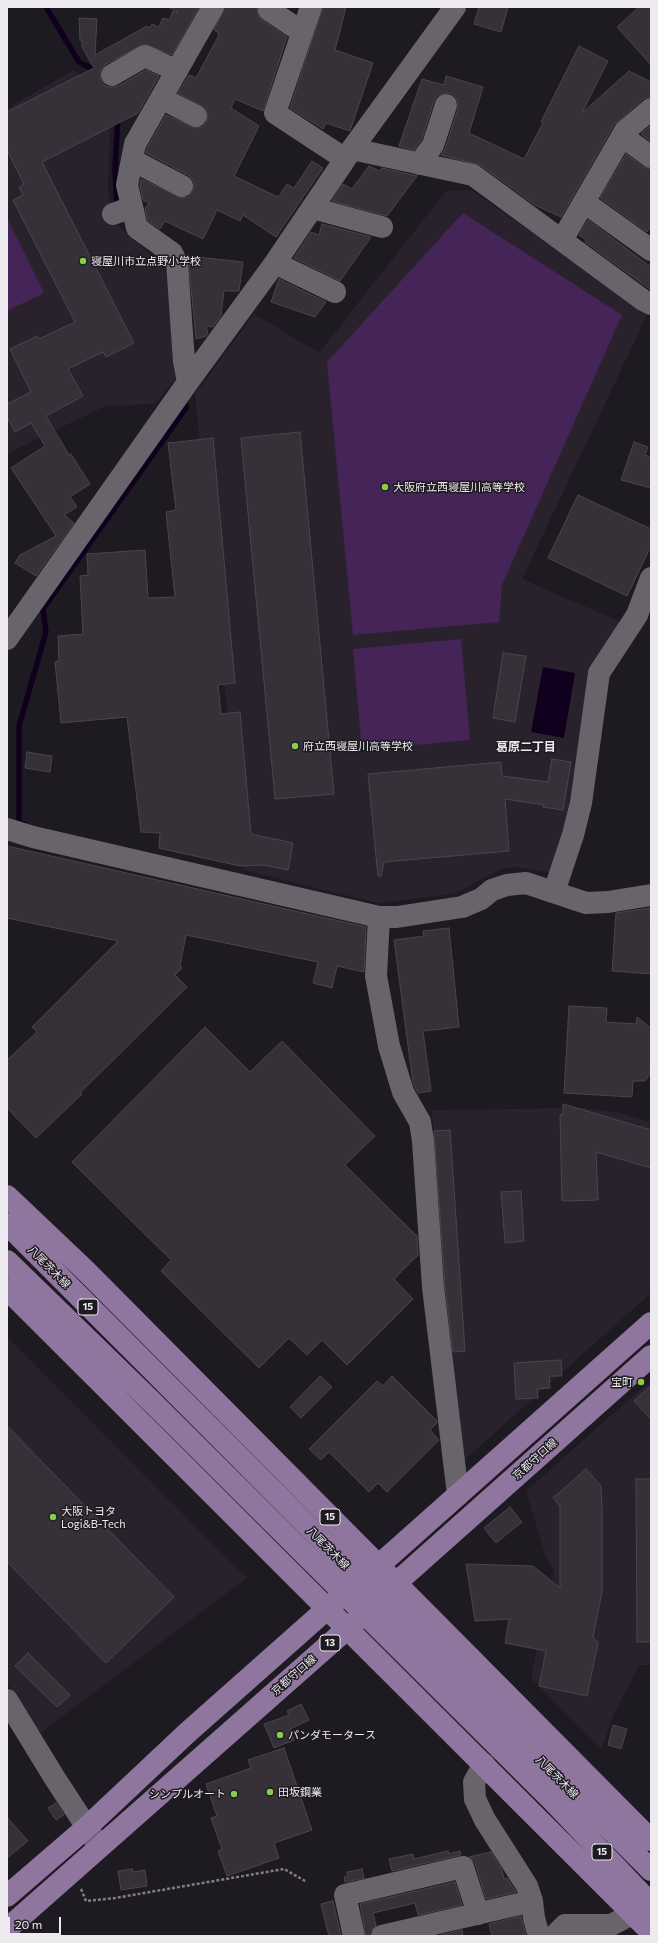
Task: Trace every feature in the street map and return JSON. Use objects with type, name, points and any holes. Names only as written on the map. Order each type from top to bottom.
[{"type":"main road","name":"15","points":[[7,1196],[86,1271],[651,1840]]},
{"type":"main road","name":"八尾茨木線","points":[[7,1224],[170,1389],[559,1793],[642,1909]]},
{"type":"main road","name":"八尾茨木線","points":[[7,1261],[559,1793],[651,1870]]},
{"type":"main road","name":"15","points":[[7,1289],[326,1609],[484,1764],[642,1909],[651,1932]]},
{"type":"main road","name":"13","points":[[7,1896],[87,1827],[187,1733],[326,1609],[379,1566],[651,1323]]},
{"type":"main road","name":"京都守口線","points":[[7,1928],[347,1629],[396,1583],[651,1356]]},
{"type":"street","points":[[188,382],[184,361],[177,263],[172,252],[137,228],[124,210],[135,144],[213,7]]},
{"type":"street","points":[[311,7],[275,113],[348,154],[419,164],[473,175],[642,300],[651,304]]},
{"type":"street","points":[[7,638],[188,382],[275,263],[348,154],[454,7]]},
{"type":"street","points":[[269,10],[302,32]]},
{"type":"street","points":[[112,75],[145,56],[177,71]]},
{"type":"street","points":[[161,98],[196,116]]},
{"type":"street","points":[[419,164],[433,145],[446,106]]},
{"type":"street","points":[[562,240],[622,136],[651,109]]},
{"type":"street","points":[[622,136],[651,157]]},
{"type":"street","points":[[132,160],[182,186]]},
{"type":"street","points":[[584,202],[651,250]]},
{"type":"street","points":[[312,208],[382,227]]},
{"type":"street","points":[[275,263],[335,292]]},
{"type":"street","points":[[555,887],[573,835],[581,803],[599,673],[637,615],[651,578]]},
{"type":"street","points":[[7,829],[33,837],[379,917],[397,917],[462,907],[481,898],[492,890],[507,885],[526,883],[555,887],[586,903],[608,902],[651,895]]},
{"type":"street","points":[[379,917],[376,976],[390,1046],[403,1092],[420,1122],[424,1141],[433,1287],[458,1495]]},
{"type":"street","points":[[7,1700],[54,1778],[99,1846]]},
{"type":"street","points":[[484,1764],[474,1782],[475,1799],[485,1820],[527,1886],[532,1901],[534,1918],[539,1936]]},
{"type":"street","points":[[354,1936],[345,1895],[463,1867],[478,1914]]},
{"type":"street","points":[[382,1936],[532,1901]]},
{"type":"street","points":[[554,1936],[565,1924],[611,1924],[642,1909]]},
{"type":"path","points":[[76,1867],[86,1901],[115,1898],[284,1869],[308,1882]]},
{"type":"shaded area","name":"寝屋川市立点野小学校","points":[[73,70],[98,83],[111,113],[108,191],[111,210],[116,224],[163,265],[167,277],[176,378],[155,404],[105,406],[7,454],[7,109]]},
{"type":"shaded area","name":"大阪府立西寝屋川高等学校","points":[[471,190],[648,313],[522,579],[621,622],[553,873],[514,867],[499,870],[454,894],[378,903],[243,870],[195,394],[254,314],[319,353],[446,191]]},
{"type":"shaded area","points":[[463,213],[622,315],[502,585],[499,622],[353,635],[327,362]]},
{"type":"shaded area","points":[[7,218],[44,293],[7,311]]},
{"type":"shaded area","points":[[461,639],[470,740],[362,750],[353,649]]},
{"type":"shaded area","points":[[543,667],[575,673],[564,738],[531,732]]},
{"type":"shaded area","points":[[581,1108],[616,1112],[651,1122],[651,1293],[463,1461],[441,1280],[432,1110]]},
{"type":"shaded area","points":[[7,1337],[247,1578],[39,1734],[7,1683]]},
{"type":"shaded area","points":[[651,1380],[651,1665],[639,1665],[613,1716],[602,1749],[531,1678],[554,1571],[546,1558],[526,1491]]},
{"type":"building","points":[[168,7],[199,7],[172,55],[144,44],[106,64],[101,69],[101,81],[105,86],[112,87],[118,86],[146,70],[159,76],[138,113],[42,162],[134,343],[106,357],[103,352],[68,369],[83,396],[46,416],[69,455],[71,454],[90,484],[70,497],[77,507],[64,515],[74,523],[36,576],[15,563],[20,555],[56,536],[11,468],[45,446],[31,423],[15,432],[7,417],[7,404],[31,392],[10,349],[37,336],[39,339],[75,322],[13,200],[23,195],[19,187],[24,184],[7,150],[7,112],[94,68],[82,47],[82,41],[80,40],[79,18],[97,19],[95,55],[147,26],[150,28],[152,24],[159,27],[163,18],[169,20],[173,11],[178,12]]},
{"type":"building","points":[[225,7],[257,7],[258,15],[262,20],[287,37],[263,111],[235,99],[231,108],[259,126],[234,176],[278,197],[287,184],[294,188],[312,161],[323,168],[276,237],[243,215],[240,221],[217,210],[203,239],[165,221],[160,229],[148,221],[145,209],[149,203],[143,200],[140,185],[141,179],[182,198],[188,197],[193,191],[193,180],[188,175],[146,153],[147,148],[166,115],[196,128],[202,127],[207,122],[208,115],[206,109],[178,93],[189,75],[196,78],[218,37],[219,33],[214,30]]},
{"type":"building","points":[[323,7],[346,7],[335,50],[373,63],[350,131],[326,123],[323,129],[290,108]]},
{"type":"building","points":[[479,7],[508,7],[501,32],[474,24]]},
{"type":"building","points":[[639,7],[651,7],[651,65],[617,27]]},
{"type":"building","points":[[579,46],[608,61],[582,113],[629,71],[651,82],[651,97],[643,99],[614,125],[561,217],[535,205],[480,165],[441,155],[445,149],[458,108],[458,102],[455,96],[450,93],[443,93],[437,96],[422,139],[414,150],[399,146],[422,79],[444,85],[446,76],[483,87],[469,133],[524,159],[543,123],[541,122]]},
{"type":"building","points":[[651,125],[651,142],[641,134]]},
{"type":"building","points":[[626,154],[644,167],[651,169],[651,226],[647,232],[600,198]]},
{"type":"building","points":[[369,166],[380,171],[382,168],[417,176],[387,216],[332,201],[343,184],[352,189]]},
{"type":"building","points":[[588,220],[651,267],[651,290],[585,242],[586,240],[579,235]]},
{"type":"building","points":[[322,224],[371,237],[340,281],[294,258],[311,232],[319,235]]},
{"type":"building","points":[[188,256],[243,262],[239,291],[224,291],[221,316],[213,327],[206,326],[208,333],[206,336],[196,339]]},
{"type":"building","points":[[279,279],[326,302],[315,317],[271,302]]},
{"type":"building","points":[[300,432],[334,794],[275,799],[241,438]]},
{"type":"building","points":[[213,438],[235,683],[218,685],[221,714],[240,712],[251,834],[293,843],[288,870],[263,865],[240,866],[159,848],[160,833],[141,832],[127,717],[61,723],[55,662],[59,661],[58,636],[83,634],[80,576],[88,575],[87,554],[145,550],[148,598],[175,597],[166,512],[176,510],[168,443]]},
{"type":"building","points":[[634,442],[648,447],[645,455],[651,457],[651,488],[621,480]]},
{"type":"building","points":[[578,495],[651,529],[651,546],[627,596],[548,558]]},
{"type":"building","points":[[503,653],[526,656],[515,722],[493,718]]},
{"type":"building","points":[[27,752],[52,756],[50,772],[25,768]]},
{"type":"building","points":[[552,759],[571,762],[563,810],[543,807],[544,805],[505,799],[509,851],[384,862],[381,876],[378,876],[368,774],[501,762],[502,776],[548,782]]},
{"type":"building","points":[[7,846],[366,927],[364,972],[337,966],[332,988],[313,983],[318,962],[186,935],[180,966],[182,968],[175,975],[187,987],[80,1093],[82,1094],[36,1138],[7,1108],[7,1060],[37,1032],[32,1027],[118,941],[7,918]]},
{"type":"building","points":[[650,908],[651,974],[612,971],[616,913]]},
{"type":"building","points":[[449,928],[459,1027],[423,1031],[431,1091],[418,1093],[413,1083],[394,940],[424,936],[423,931]]},
{"type":"building","points":[[569,1006],[607,1008],[606,1022],[636,1024],[637,1017],[651,1028],[650,1074],[645,1081],[633,1081],[632,1097],[564,1093]]},
{"type":"building","points":[[205,1027],[250,1072],[282,1041],[375,1136],[345,1165],[417,1236],[418,1255],[394,1279],[413,1299],[347,1365],[322,1340],[307,1355],[289,1338],[259,1368],[161,1271],[171,1260],[72,1162]]},
{"type":"building","points":[[563,1104],[651,1130],[651,1168],[596,1152],[598,1200],[562,1201],[560,1115],[563,1115]]},
{"type":"building","points":[[450,1130],[465,1351],[453,1352],[445,1286],[434,1131]]},
{"type":"building","points":[[521,1191],[524,1241],[505,1243],[501,1192]]},
{"type":"building","points":[[561,1360],[562,1376],[549,1376],[550,1388],[537,1389],[538,1398],[516,1399],[514,1363]]},
{"type":"building","points":[[320,1376],[332,1387],[301,1418],[290,1407]]},
{"type":"building","points":[[392,1376],[436,1420],[437,1423],[430,1430],[439,1440],[387,1492],[378,1483],[369,1492],[329,1452],[321,1460],[309,1449],[377,1381],[383,1386]]},
{"type":"building","points":[[651,1385],[651,1419],[634,1401]]},
{"type":"building","points":[[7,1426],[174,1597],[106,1663],[7,1562]]},
{"type":"building","points":[[586,1469],[601,1486],[602,1509],[602,1592],[593,1637],[598,1643],[587,1696],[539,1686],[546,1651],[505,1643],[509,1619],[475,1621],[466,1564],[533,1566],[560,1588],[560,1506],[553,1498]]},
{"type":"building","points":[[636,1479],[651,1479],[651,1642],[637,1642]]},
{"type":"building","points":[[510,1507],[522,1522],[496,1543],[484,1528]]},
{"type":"building","points":[[28,1653],[70,1695],[57,1707],[15,1666]]},
{"type":"building","points":[[301,1704],[309,1720],[290,1729],[294,1740],[274,1748],[264,1724],[289,1715],[287,1711]]},
{"type":"building","points":[[613,1725],[627,1729],[621,1749],[608,1745]]},
{"type":"building","points":[[284,1748],[312,1830],[274,1843],[279,1858],[227,1876],[218,1851],[222,1849],[211,1818],[217,1816],[206,1784],[251,1768],[248,1760]]},
{"type":"building","points":[[56,1803],[64,1815],[56,1820],[48,1808]]},
{"type":"building","points":[[7,1817],[28,1841],[7,1858]]},
{"type":"building","points":[[448,1851],[449,1854],[460,1851],[461,1855],[392,1871],[389,1859],[413,1854],[414,1859]]},
{"type":"building","points":[[491,1852],[502,1870],[504,1879],[507,1878],[516,1892],[486,1899],[475,1863],[469,1857]]},
{"type":"building","points":[[132,1869],[133,1872],[145,1870],[147,1886],[121,1890],[118,1871]]},
{"type":"building","points":[[362,1869],[364,1878],[345,1882],[344,1877],[348,1876],[347,1872]]},
{"type":"building","points":[[455,1882],[462,1905],[418,1915],[415,1903],[373,1913],[376,1926],[370,1932],[370,1936],[366,1936],[360,1904]]},
{"type":"building","points":[[333,1901],[341,1936],[329,1936],[321,1904]]},
{"type":"building","points":[[521,1916],[526,1936],[492,1936],[489,1924]]},
{"type":"building","points":[[462,1930],[463,1936],[437,1936]]},
{"type":"waterway","points":[[46,7],[79,62],[98,72]]},
{"type":"waterway","points":[[117,207],[115,169],[118,116]]},
{"type":"waterway","points":[[24,824],[19,823],[19,726],[46,632],[43,609],[186,408],[185,401]]},
{"type":"place","name":"寝屋川市立点野小学校","points":[[83,261]]},
{"type":"place","name":"大阪府立西寝屋川高等学校","points":[[385,487]]},
{"type":"place","name":"府立西寝屋川高等学校","points":[[295,746]]},
{"type":"place","name":"宝町","points":[[641,1382]]},
{"type":"place","name":"大阪トヨタ Logi&B-Tech","points":[[53,1517]]},
{"type":"place","name":"パンダモータース","points":[[280,1735]]},
{"type":"place","name":"田坂鋼業","points":[[270,1792]]},
{"type":"place","name":"シンプルオート","points":[[234,1794]]},
{"type":"district","name":"葛原二丁目","points":[[526,747]]}]
